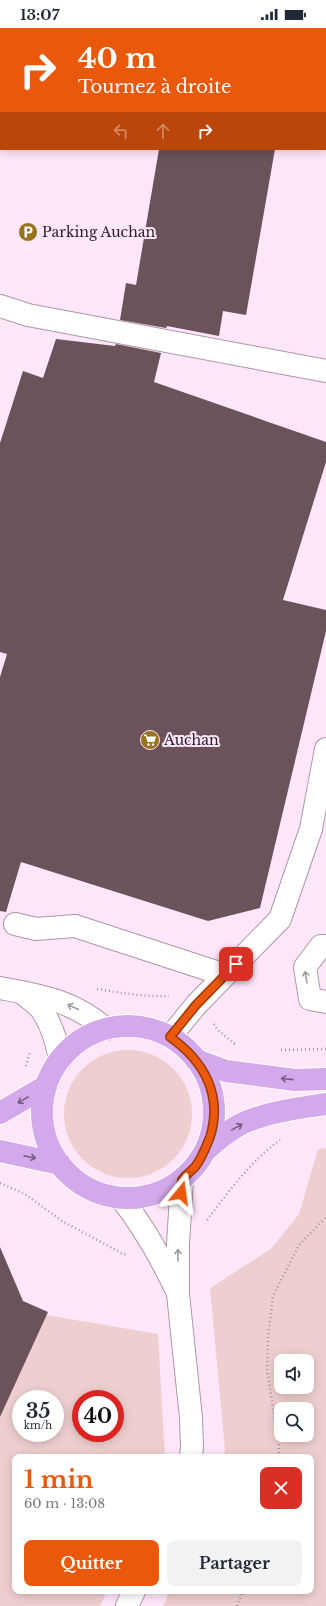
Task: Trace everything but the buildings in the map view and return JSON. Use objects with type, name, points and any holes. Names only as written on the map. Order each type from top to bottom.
[{"type":"main road","points":[[128,1026],[149,1028],[170,1037],[184,1047],[196,1060],[208,1080],[214,1103],[213,1127],[206,1150],[196,1166],[182,1180],[153,1194],[121,1198],[98,1193],[77,1181],[60,1164],[49,1146],[43,1127],[42,1106],[46,1086],[60,1060],[73,1046],[88,1035],[106,1029],[128,1026]]},
{"type":"main road","points":[[196,1060],[226,1071],[295,1080],[326,1079]]},
{"type":"main road","points":[[0,1113],[46,1086]]},
{"type":"main road","points":[[206,1150],[223,1135],[241,1124],[271,1114],[326,1104]]},
{"type":"main road","points":[[0,1151],[60,1164]]},
{"type":"street","points":[[0,306],[28,315],[326,371]]},
{"type":"street","points":[[170,1037],[196,1005],[280,919],[311,829],[326,749]]},
{"type":"street","points":[[15,924],[36,929],[75,926],[225,975]]},
{"type":"street","points":[[326,946],[321,946],[305,967],[310,999],[326,1002]]},
{"type":"street","points":[[0,988],[51,998],[72,1006],[91,1016],[106,1029]]},
{"type":"street","points":[[21,992],[40,1008],[49,1024],[57,1044],[60,1060]]},
{"type":"street","points":[[182,1180],[178,1244],[178,1294],[191,1418],[191,1454]]},
{"type":"street","points":[[121,1198],[139,1221],[157,1251],[178,1294]]},
{"type":"street","points":[[128,1606],[133,1594]]},
{"type":"path","points":[[280,1050],[326,1049]]},
{"type":"path","points":[[178,1244],[197,1239],[207,1220],[232,1186],[263,1154],[283,1138]]},
{"type":"path","points":[[0,1183],[25,1194],[62,1221],[123,1254],[135,1256],[157,1251]]},
{"type":"path","points":[[279,1454],[267,1369],[268,1336],[273,1296],[299,1246],[326,1217]]},
{"type":"path","points":[[237,1606],[242,1594]]},
{"type":"shaded area","points":[[128,1050],[140,1051],[152,1055],[173,1069],[187,1090],[191,1102],[191,1126],[187,1138],[173,1159],[152,1173],[140,1177],[128,1178],[116,1177],[104,1173],[83,1159],[69,1138],[65,1126],[64,1114],[65,1102],[69,1090],[83,1069],[104,1055],[116,1051]]},
{"type":"shaded area","points":[[326,1148],[326,1606],[163,1606],[169,1594],[314,1594],[314,1454],[224,1454],[225,1450],[210,1288],[271,1249],[299,1214],[318,1149]]},
{"type":"shaded area","points":[[46,1315],[158,1334],[165,1454],[12,1454],[12,1594],[106,1594],[100,1606],[0,1606],[0,1417],[12,1390],[12,1442],[64,1442],[64,1390],[12,1390]]},
{"type":"place","name":"Parking Auchan","points":[[28,232]]},
{"type":"place","name":"Auchan","points":[[150,740]]},
{"type":"route","points":[[181,1193],[182,1180],[196,1166],[206,1150],[213,1127],[214,1103],[208,1080],[196,1060],[184,1047],[170,1037],[196,1005],[236,964]]}]
